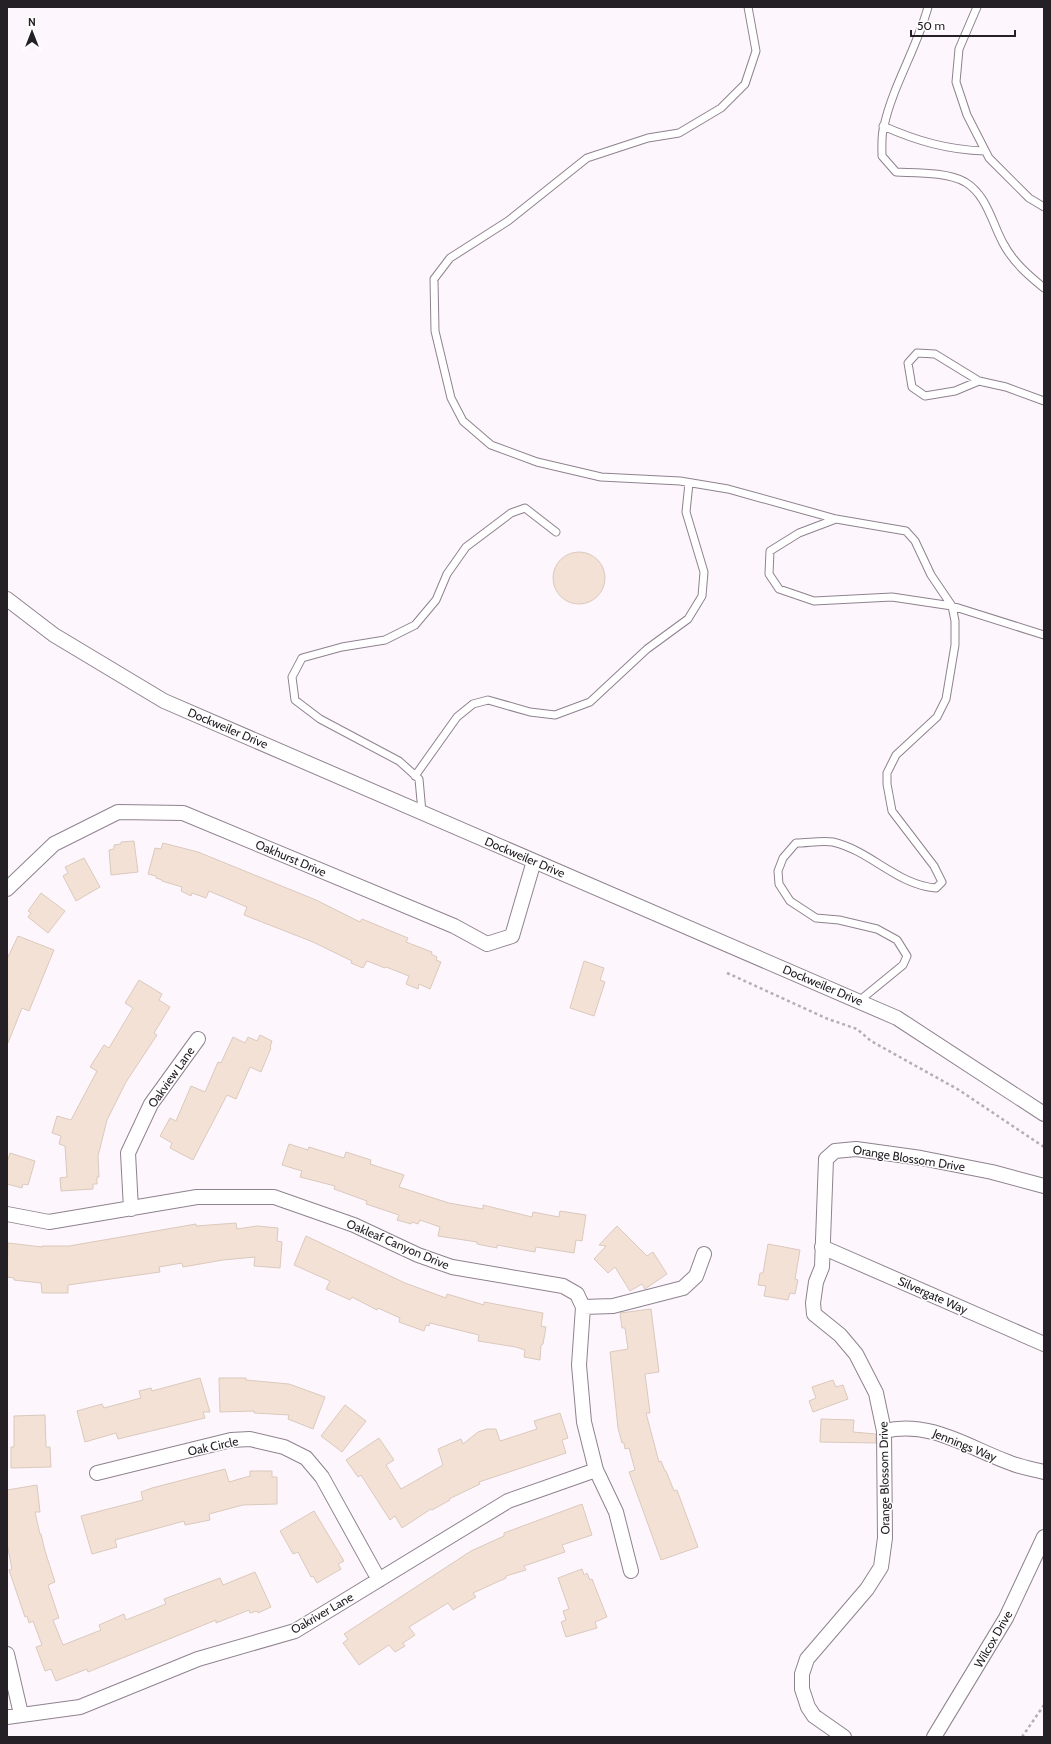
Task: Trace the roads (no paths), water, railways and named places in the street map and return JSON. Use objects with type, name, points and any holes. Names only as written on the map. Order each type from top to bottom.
[{"type":"street","name":"Dockweiler Drive","points":[[7,599],[54,635],[164,701],[897,1018],[1044,1114]]},
{"type":"street","name":"Oakhurst Drive","points":[[7,889],[54,844],[118,812],[183,814],[454,926],[487,944],[512,936],[534,861]]},
{"type":"street","name":"Oakview Lane","points":[[131,1208],[128,1153],[151,1104],[198,1039]]},
{"type":"street","name":"Orange Blossom Drive","points":[[844,1737],[814,1716],[808,1707],[802,1689],[802,1674],[807,1659],[867,1589],[881,1567],[885,1538],[884,1431],[876,1393],[856,1354],[840,1335],[814,1314],[813,1303],[816,1282],[822,1267],[826,1159],[835,1151],[856,1149],[922,1158],[992,1172],[1044,1186]]},
{"type":"street","name":"Oakleaf Canyon Drive","points":[[7,1214],[49,1222],[197,1197],[274,1197],[354,1225],[418,1255],[452,1267],[563,1286],[577,1294],[583,1307]]},
{"type":"street","name":"Silvergate Way","points":[[822,1248],[1044,1344]]},
{"type":"street","points":[[631,1571],[616,1512],[596,1470],[584,1422],[579,1365],[583,1307],[613,1306],[683,1288],[696,1276],[704,1254]]},
{"type":"street","name":"Jennings Way","points":[[884,1431],[907,1428],[946,1434],[1009,1463],[1044,1472]]},
{"type":"street","name":"Oak Circle","points":[[97,1473],[231,1440],[250,1439],[284,1447],[306,1458],[322,1477],[379,1580]]},
{"type":"street","name":"Oakriver Lane","points":[[14,1716],[80,1707],[198,1659],[295,1632],[508,1501],[596,1470]]},
{"type":"street","name":"Wilcox Drive","points":[[934,1737],[1006,1618],[1044,1537]]},
{"type":"street","points":[[7,1654],[14,1716]]},
{"type":"lane","points":[[748,7],[756,51],[745,84],[721,108],[679,133],[648,138],[587,158],[508,221],[450,258],[434,279],[435,331],[451,398],[463,420],[492,445],[537,462],[601,476],[689,482],[753,495],[836,519],[906,531],[915,541],[931,575],[952,606],[955,621],[955,645],[946,699],[937,717],[896,755],[887,773],[887,784],[892,811],[934,866],[942,882],[936,888],[922,887],[908,882],[872,859],[831,842],[796,843],[783,858],[778,871],[778,884],[790,901],[816,918],[839,920],[876,929],[900,943],[907,956],[903,965],[859,1001]]},
{"type":"lane","points":[[928,7],[921,33],[897,88],[883,126],[882,156],[896,172],[934,173],[965,182],[984,201],[1004,244],[1024,272],[1044,288]]},
{"type":"lane","points":[[977,7],[959,49],[956,82],[967,115],[989,158],[1029,198],[1044,207]]},
{"type":"lane","points":[[883,126],[908,138],[940,147],[985,151]]},
{"type":"lane","points":[[979,381],[954,390],[926,396],[912,387],[908,363],[917,352],[935,354],[979,381],[1006,387],[1044,401]]},
{"type":"lane","points":[[415,776],[457,717],[473,704],[488,700],[530,712],[555,715],[590,702],[647,649],[688,619],[702,596],[704,572],[686,512],[689,482]]},
{"type":"lane","points":[[422,812],[419,779],[399,761],[320,719],[295,700],[292,677],[302,658],[342,647],[385,640],[415,625],[436,600],[447,574],[466,547],[511,513],[525,508],[556,532]]},
{"type":"lane","points":[[836,519],[799,533],[770,551],[769,574],[780,589],[814,600],[892,597],[952,606],[1044,635]]}]
